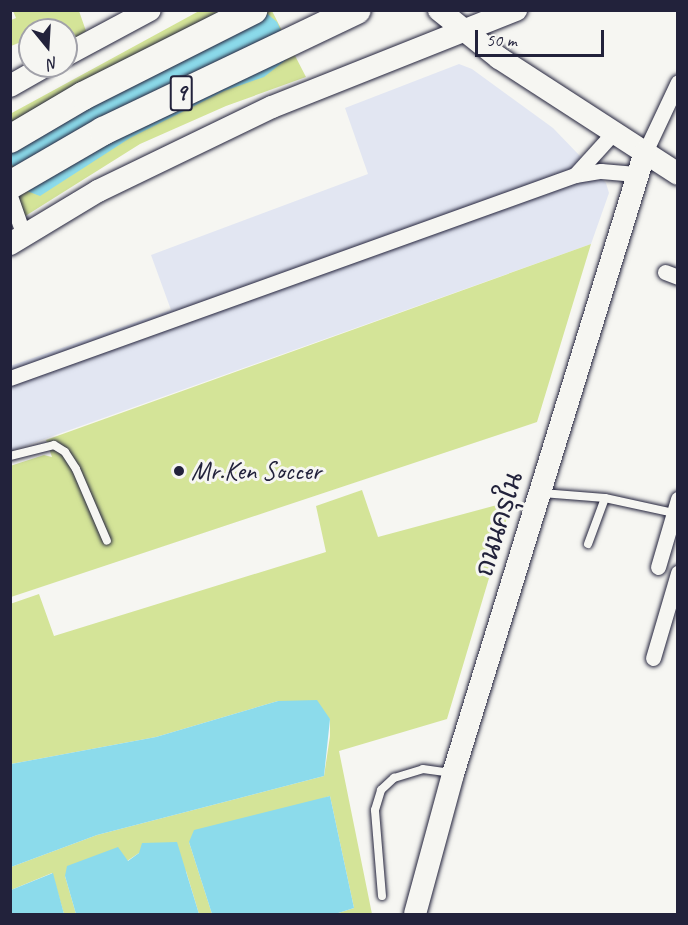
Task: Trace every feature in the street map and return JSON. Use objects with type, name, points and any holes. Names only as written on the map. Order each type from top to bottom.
[{"type":"highway","name":"9","points":[[10,139],[82,96],[253,10]]},
{"type":"highway","name":"9","points":[[10,185],[103,130],[357,10]]},
{"type":"main road","points":[[78,49],[150,10]]},
{"type":"main road","points":[[439,10],[460,29],[678,174]]},
{"type":"main road","points":[[17,240],[98,191],[272,107],[460,29],[516,10]]},
{"type":"main road","points":[[10,86],[24,78]]},
{"type":"main road","name":"ถนนครุใน","points":[[415,915],[453,774],[538,492],[636,174],[645,152]]},
{"type":"street","points":[[645,152],[678,82]]},
{"type":"street","points":[[575,175],[614,132]]},
{"type":"street","points":[[10,378],[575,175],[601,171],[636,174]]},
{"type":"street","points":[[10,196],[17,240]]},
{"type":"street","points":[[658,567],[676,506]]},
{"type":"street","points":[[653,658],[678,573]]},
{"type":"lane","points":[[10,456],[54,445],[65,452],[107,541]]},
{"type":"lane","points":[[538,492],[676,506]]},
{"type":"lane","points":[[588,543],[605,498]]},
{"type":"lane","points":[[382,896],[375,810],[381,790],[394,778],[423,769],[453,774]]},
{"type":"shaded area","points":[[459,64],[472,69],[553,128],[606,183],[609,193],[591,244],[11,451],[10,366],[171,310],[151,255],[368,174],[345,108]]},
{"type":"green space","points":[[13,11],[79,11],[86,31],[78,36],[78,18],[18,18],[18,43],[11,46],[11,20],[16,18]]},
{"type":"green space","points":[[199,11],[272,11],[306,77],[226,106],[140,144],[11,225],[10,114]]},
{"type":"green space","points":[[591,244],[537,422],[11,597],[10,466],[44,455],[52,457],[46,440]]},
{"type":"green space","points":[[362,490],[378,537],[512,501],[447,719],[339,751],[372,914],[335,914],[354,908],[330,796],[189,842],[212,914],[199,914],[186,871],[139,853],[127,861],[65,876],[76,914],[64,914],[52,873],[11,890],[11,867],[97,835],[324,776],[330,719],[278,701],[156,737],[11,764],[10,604],[39,594],[54,636],[326,552],[316,506]]},
{"type":"water","points":[[220,11],[264,11],[277,22],[292,55],[264,77],[224,91],[130,138],[40,196],[27,191],[10,161],[10,128]]},
{"type":"water","points":[[317,700],[330,719],[324,776],[97,835],[11,867],[11,764],[156,737],[278,701]]},
{"type":"water","points":[[330,796],[354,908],[335,914],[212,914],[189,842],[194,830]]},
{"type":"water","points":[[177,842],[199,914],[76,914],[65,876],[67,866],[118,847],[128,861],[139,853],[142,843]]},
{"type":"water","points":[[53,873],[64,914],[11,914],[11,890]]},
{"type":"place","name":"Mr.Ken Soccer","points":[[179,471]]}]
